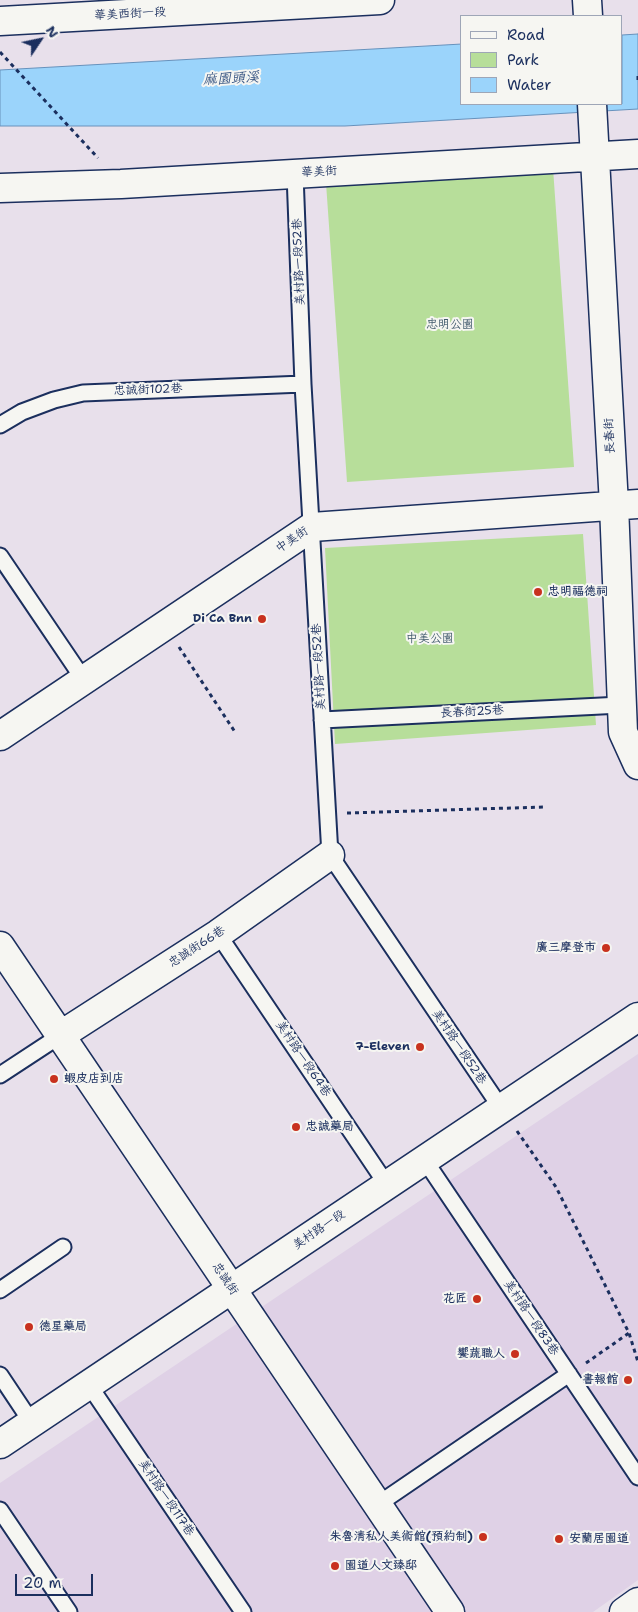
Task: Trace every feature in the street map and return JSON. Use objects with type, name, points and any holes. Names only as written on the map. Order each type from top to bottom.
[{"type":"street","name":"華美西街一段","points":[[0,21],[275,3],[380,0]]},
{"type":"street","name":"長春街","points":[[592,105],[594,146],[626,504],[621,705],[623,732],[638,765]]},
{"type":"street","name":"華美街","points":[[0,188],[121,184],[295,174],[594,146],[638,154]]},
{"type":"street","name":"中美街","points":[[0,736],[312,526],[626,504]]},
{"type":"street","name":"忠誠街66巷","points":[[61,1034],[218,934],[330,855]]},
{"type":"street","name":"忠誠街","points":[[0,946],[450,1612]]},
{"type":"street","name":"美村路一段","points":[[0,1444],[638,1017]]},
{"type":"street","points":[[624,1612],[638,1602]]},
{"type":"lane","name":"美村路一段52巷","points":[[295,174],[304,384],[330,855],[501,1108]]},
{"type":"lane","name":"忠誠街102巷","points":[[0,425],[22,412],[54,400],[83,393],[304,384]]},
{"type":"lane","points":[[0,556],[84,680]]},
{"type":"lane","name":"長春街25巷","points":[[322,720],[621,705]]},
{"type":"lane","name":"美村路一段64巷","points":[[218,934],[387,1185]]},
{"type":"lane","points":[[0,1075],[61,1034]]},
{"type":"lane","name":"美村路一段83巷","points":[[424,1159],[638,1477]]},
{"type":"lane","points":[[0,1290],[63,1247]]},
{"type":"lane","points":[[377,1505],[570,1374]]},
{"type":"lane","points":[[0,1375],[32,1423]]},
{"type":"lane","name":"美村路一段117巷","points":[[89,1385],[243,1612]]},
{"type":"lane","points":[[0,1510],[69,1612]]},
{"type":"path","points":[[0,52],[121,184]]},
{"type":"path","points":[[638,76],[638,82]]},
{"type":"path","points":[[165,626],[235,732]]},
{"type":"path","points":[[327,813],[544,807]]},
{"type":"path","points":[[501,1108],[556,1187],[629,1334],[638,1362]]},
{"type":"path","points":[[570,1374],[629,1334]]},
{"type":"shaded area","points":[[638,1054],[638,1580],[593,1612],[0,1612],[0,1483]]},
{"type":"green space","name":"忠明公園","points":[[553,168],[574,467],[347,482],[326,183]]},
{"type":"green space","name":"中美公園","points":[[583,534],[596,725],[335,744],[325,548]]},
{"type":"water","name":"麻園頭溪","points":[[638,34],[638,109],[345,126],[0,126],[0,70],[460,44],[460,105],[623,105],[623,35]]},
{"type":"place","name":"忠明福德祠","points":[[538,592]]},
{"type":"place","name":"Di Ca Bnn","points":[[262,619]]},
{"type":"place","name":"廣三摩登市","points":[[606,948]]},
{"type":"place","name":"7-Eleven","points":[[420,1047]]},
{"type":"place","name":"蝦皮店到店","points":[[54,1079]]},
{"type":"place","name":"忠誠藥局","points":[[296,1127]]},
{"type":"place","name":"花匠","points":[[477,1299]]},
{"type":"place","name":"德星藥局","points":[[29,1327]]},
{"type":"place","name":"饗蔬職人","points":[[515,1354]]},
{"type":"place","name":"書報館","points":[[628,1380]]},
{"type":"place","name":"朱魯清私人美術館(預約制)","points":[[483,1537]]},
{"type":"place","name":"安蘭居園道","points":[[559,1539]]},
{"type":"place","name":"園道人文臻邸","points":[[335,1566]]}]
